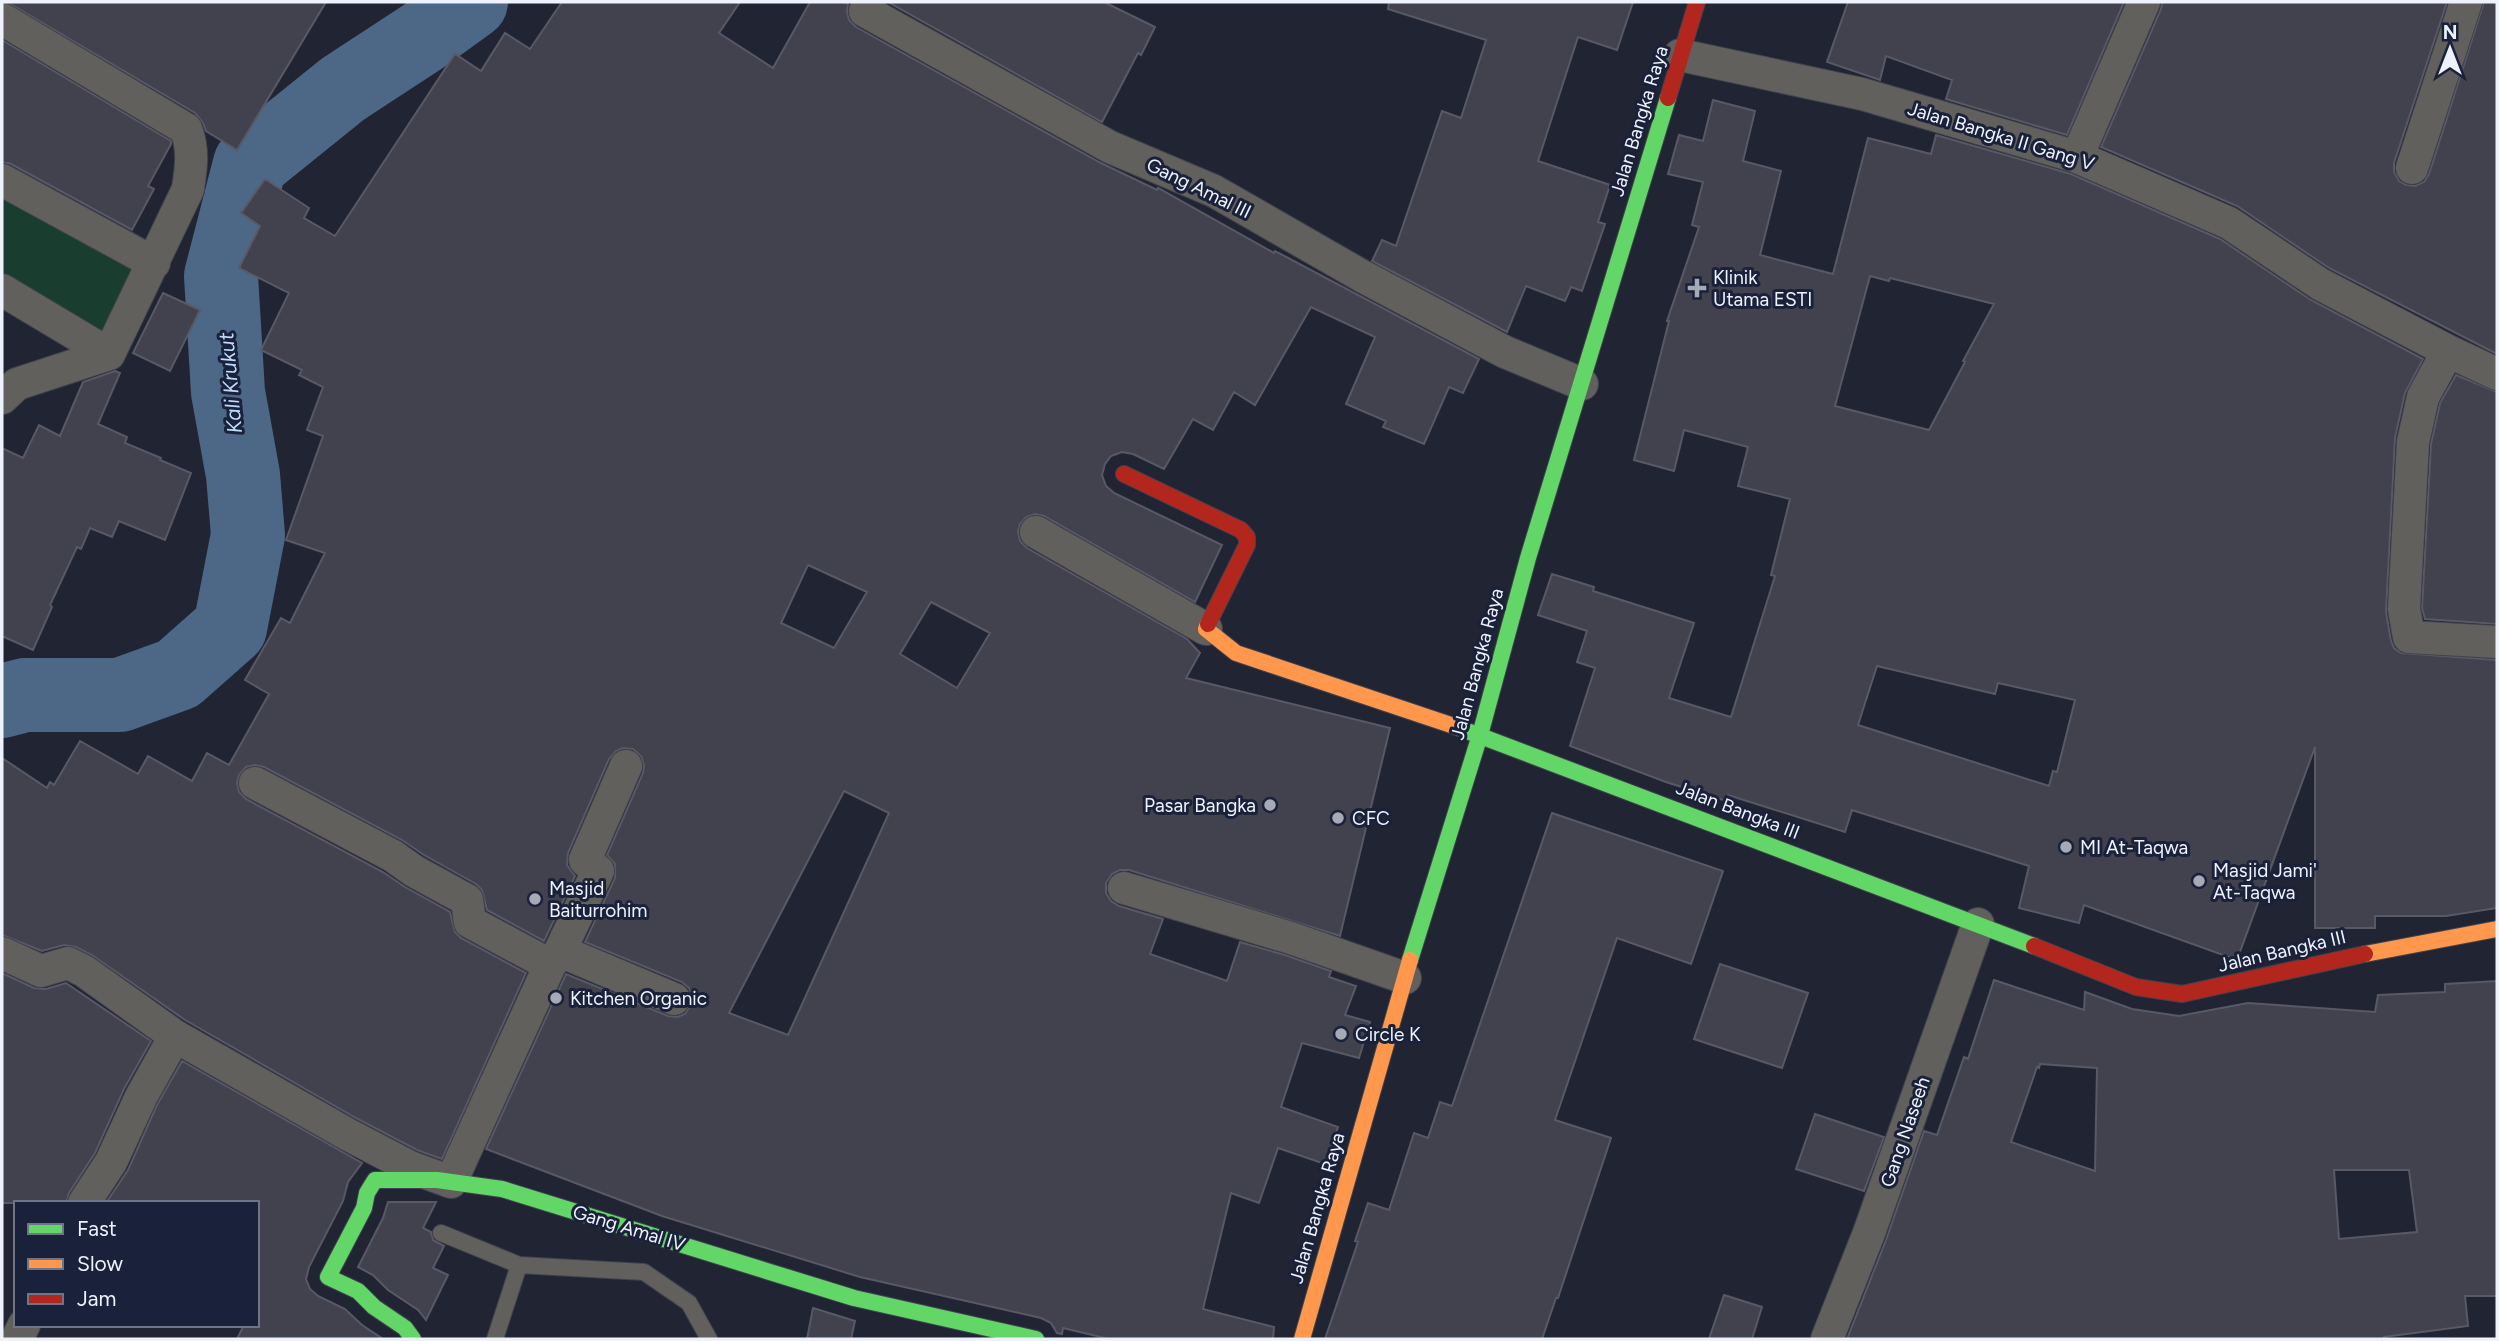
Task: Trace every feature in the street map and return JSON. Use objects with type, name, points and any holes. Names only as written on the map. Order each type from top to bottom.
[{"type":"street","name":"Gang Amal III","points":[[870,2],[865,12],[1110,147],[1214,191],[1362,276],[1493,346],[1582,384]]},
{"type":"street","name":"Jalan Bangka Raya","points":[[1301,1339],[1405,978],[1480,736],[1528,558],[1697,2]]},
{"type":"street","points":[[2077,157],[2144,2]]},
{"type":"street","points":[[2412,168],[2466,2]]},
{"type":"street","points":[[2,19],[186,129],[192,143],[188,189],[109,354],[17,384],[2,398]]},
{"type":"street","name":"Jalan Bangka II Gang V","points":[[1680,55],[1862,94],[2077,157],[2229,223],[2320,284],[2497,374]]},
{"type":"street","points":[[2,180],[154,263]]},
{"type":"street","points":[[2,290],[109,354]]},
{"type":"street","points":[[2448,351],[2423,397],[2413,442],[2404,609],[2409,637],[2497,642]]},
{"type":"street","points":[[1036,532],[1206,629],[1247,545],[1247,537],[1241,530],[1124,474]]},
{"type":"street","name":"Jalan Bangka III","points":[[1206,629],[1236,653],[1480,736],[1979,923],[2136,987],[2182,993],[2248,981],[2381,950],[2497,929]]},
{"type":"street","points":[[2,953],[41,971],[68,963],[84,971],[176,1036],[347,1134],[410,1167],[451,1182],[597,871],[585,860],[626,766]]},
{"type":"street","points":[[255,783],[393,856],[414,871],[467,900],[470,922],[555,958],[674,999]]},
{"type":"street","points":[[1124,888],[1291,939],[1405,978]]},
{"type":"street","name":"Gang Naseeh","points":[[1826,1339],[1869,1233],[1979,923]]},
{"type":"street","points":[[85,1201],[111,1162],[142,1097],[176,1036]]},
{"type":"street","name":"Gang Amal IV","points":[[413,1339],[404,1328],[374,1307],[358,1291],[328,1277],[364,1208],[367,1193],[375,1180],[451,1182],[502,1189],[854,1298],[1036,1339]]},
{"type":"lane","points":[[441,1233],[519,1265],[644,1272],[689,1303],[709,1339]]},
{"type":"lane","points":[[495,1339],[519,1265]]},
{"type":"green space","points":[[2,190],[142,267],[102,338],[2,283]]},
{"type":"building","points":[[7,2],[326,2],[237,150],[206,131],[195,113]]},
{"type":"building","points":[[562,2],[740,2],[719,33],[773,68],[810,2],[844,2],[848,4],[849,20],[856,27],[1101,163],[1157,190],[1158,188],[1274,253],[1275,251],[1479,359],[1463,393],[1449,387],[1424,444],[1383,427],[1386,421],[1346,404],[1375,337],[1311,307],[1255,405],[1234,392],[1213,430],[1193,419],[1164,469],[1133,454],[1122,452],[1111,456],[1102,475],[1106,486],[1114,493],[1222,545],[1195,602],[1044,516],[1035,514],[1026,517],[1018,531],[1020,541],[1027,548],[1187,639],[1200,653],[1186,678],[1390,728],[1340,936],[1129,870],[1112,874],[1106,883],[1106,893],[1111,901],[1119,906],[1163,919],[1150,954],[1227,981],[1240,942],[1285,955],[1331,971],[1329,977],[1356,986],[1345,1015],[1370,1022],[1359,1058],[1302,1043],[1281,1107],[1338,1127],[1325,1164],[1278,1148],[1259,1203],[1231,1193],[1203,1309],[1274,1327],[1273,1339],[1109,1339],[1063,1328],[1062,1334],[1057,1333],[1051,1323],[1041,1318],[860,1277],[662,1216],[486,1149],[566,974],[668,1016],[685,1014],[691,1005],[689,988],[682,982],[585,942],[615,878],[615,864],[607,855],[643,773],[641,756],[633,749],[623,748],[609,759],[568,853],[567,865],[575,876],[544,941],[487,910],[482,890],[476,884],[402,840],[264,767],[246,767],[239,775],[239,792],[246,799],[383,872],[450,912],[455,932],[461,938],[526,973],[442,1159],[417,1150],[356,1118],[185,1020],[92,955],[76,947],[64,945],[42,951],[2,935],[2,758],[47,788],[50,782],[54,785],[80,741],[138,774],[148,756],[192,781],[207,753],[229,765],[269,694],[245,680],[281,618],[290,623],[325,553],[286,540],[323,436],[307,430],[323,387],[299,375],[302,370],[261,350],[289,293],[239,268],[260,226],[241,213],[265,179],[309,208],[304,218],[335,236],[455,54],[481,71],[505,33],[530,49]],"holes":[[[808,565],[867,592],[834,648],[781,623]],[[931,602],[990,633],[957,688],[900,654]],[[844,791],[889,813],[788,1035],[729,1013]]]},
{"type":"building","points":[[888,2],[1104,2],[1155,27],[1141,55],[1138,53],[1102,122]]},
{"type":"building","points":[[1389,2],[1633,2],[1617,50],[1578,37],[1538,161],[1610,185],[1598,222],[1605,224],[1582,291],[1571,287],[1565,301],[1526,286],[1507,332],[1372,261],[1382,240],[1396,246],[1442,111],[1461,118],[1486,40],[1388,9]]},
{"type":"building","points":[[1848,2],[2124,2],[2067,135],[1946,99],[1952,80],[1886,56],[1880,80],[1827,62]]},
{"type":"building","points":[[2162,2],[2447,2],[2394,163],[2394,172],[2399,181],[2415,186],[2424,182],[2429,174],[2484,2],[2497,2],[2497,354],[2329,268],[2237,206],[2101,147]]},
{"type":"building","points":[[2,40],[171,141],[148,186],[154,189],[132,230],[11,164],[2,162]]},
{"type":"building","points":[[1713,100],[1755,111],[1743,161],[1781,171],[1760,255],[1833,274],[1868,138],[1931,154],[1936,135],[2071,174],[2220,239],[2311,300],[2423,359],[2405,393],[2395,438],[2386,612],[2391,641],[2394,648],[2401,653],[2497,660],[2497,908],[2446,916],[2375,916],[2375,928],[2315,928],[2315,747],[2237,960],[2084,905],[2079,923],[2019,908],[2029,866],[1852,810],[1845,832],[1728,795],[1726,801],[1570,746],[1595,668],[1577,662],[1587,631],[1538,615],[1552,574],[1594,587],[1593,591],[1694,623],[1669,698],[1731,717],[1775,576],[1771,575],[1790,499],[1738,486],[1748,447],[1684,430],[1674,471],[1634,460],[1667,321],[1699,227],[1692,225],[1703,182],[1668,174],[1679,135],[1703,141]],"holes":[[[1870,276],[1889,281],[1890,278],[1994,304],[1929,430],[1835,406]],[[1877,666],[1995,694],[1998,683],[2075,700],[2057,772],[2053,771],[2049,786],[1858,725]]]},
{"type":"building","points":[[163,293],[200,310],[170,371],[133,353]]},
{"type":"building","points":[[115,371],[120,373],[98,424],[127,437],[125,443],[191,473],[165,540],[119,521],[112,537],[90,528],[81,549],[77,547],[33,650],[2,636],[2,448],[23,458],[39,425],[60,436],[83,382]]},
{"type":"building","points":[[2456,375],[2497,392],[2497,624],[2425,619],[2422,608],[2431,444],[2440,403]]},
{"type":"building","points":[[1552,813],[1723,871],[1691,964],[1617,938],[1555,1120],[1611,1138],[1542,1339],[1325,1339],[1358,1242],[1355,1241],[1368,1203],[1389,1210],[1414,1133],[1428,1138],[1440,1102],[1452,1106]]},
{"type":"building","points":[[1720,964],[1808,993],[1782,1068],[1694,1039]]},
{"type":"building","points":[[2,973],[34,988],[46,989],[66,983],[151,1041],[124,1089],[95,1153],[67,1201],[2,1203]]},
{"type":"building","points":[[1994,980],[2084,1010],[2085,992],[2132,1009],[2179,1016],[2248,1003],[2375,1012],[2378,995],[2445,992],[2445,984],[2497,981],[2497,1296],[2465,1296],[2468,1326],[2384,1339],[1847,1339],[1886,1240],[1924,1131],[1937,1135],[1964,1057],[1968,1059]],"holes":[[[2040,1064],[2097,1068],[2095,1171],[2011,1142]],[[2334,1170],[2409,1170],[2417,1232],[2339,1239]]]},
{"type":"building","points":[[182,1061],[362,1163],[348,1182],[343,1201],[309,1267],[306,1279],[310,1289],[318,1296],[345,1309],[383,1339],[237,1339],[243,1327],[259,1327],[259,1201],[107,1201],[128,1170],[157,1105]]},
{"type":"building","points":[[1815,1114],[1884,1137],[1864,1191],[1796,1169]]},
{"type":"building","points":[[388,1202],[436,1202],[423,1228],[431,1232],[433,1240],[444,1246],[433,1268],[448,1275],[426,1320],[418,1310],[388,1290],[373,1275],[358,1267],[383,1218]]},
{"type":"building","points":[[1724,1295],[1762,1307],[1752,1339],[1709,1339]]},
{"type":"building","points":[[813,1308],[855,1321],[851,1339],[807,1339]]},
{"type":"waterway","name":"Kali Krukut","points":[[2,701],[25,695],[120,695],[178,674],[230,628],[248,535],[243,475],[228,392],[221,276],[250,164],[343,89],[471,2]]},
{"type":"traffic: fast","points":[[1410,960],[1480,735],[1528,558],[1668,98]]},
{"type":"traffic: fast","points":[[1454,726],[2034,946]]},
{"type":"traffic: fast","points":[[413,1339],[405,1328],[374,1307],[358,1291],[328,1277],[364,1208],[367,1193],[375,1180],[437,1180],[502,1189],[854,1298],[1036,1339]]},
{"type":"traffic: slow","points":[[1208,624],[1206,629],[1236,653],[1454,726]]},
{"type":"traffic: slow","points":[[2365,954],[2497,929]]},
{"type":"traffic: slow","points":[[1302,1339],[1410,960]]},
{"type":"traffic: jam","points":[[1668,98],[1697,2]]},
{"type":"traffic: jam","points":[[1124,474],[1241,530],[1247,537],[1247,545],[1208,624]]},
{"type":"traffic: jam","points":[[2034,946],[2136,987],[2182,994],[2365,954]]},
{"type":"place","name":"Klinik Utama ESTI","points":[[1697,288]]},
{"type":"place","name":"Pasar Bangka","points":[[1270,805]]},
{"type":"place","name":"CFC","points":[[1338,818]]},
{"type":"place","name":"MI At-Taqwa","points":[[2066,847]]},
{"type":"place","name":"Masjid Jami' At-Taqwa","points":[[2199,881]]},
{"type":"place","name":"Masjid Baiturrohim","points":[[535,899]]},
{"type":"place","name":"Kitchen Organic","points":[[556,998]]},
{"type":"place","name":"Circle K","points":[[1341,1034]]}]
